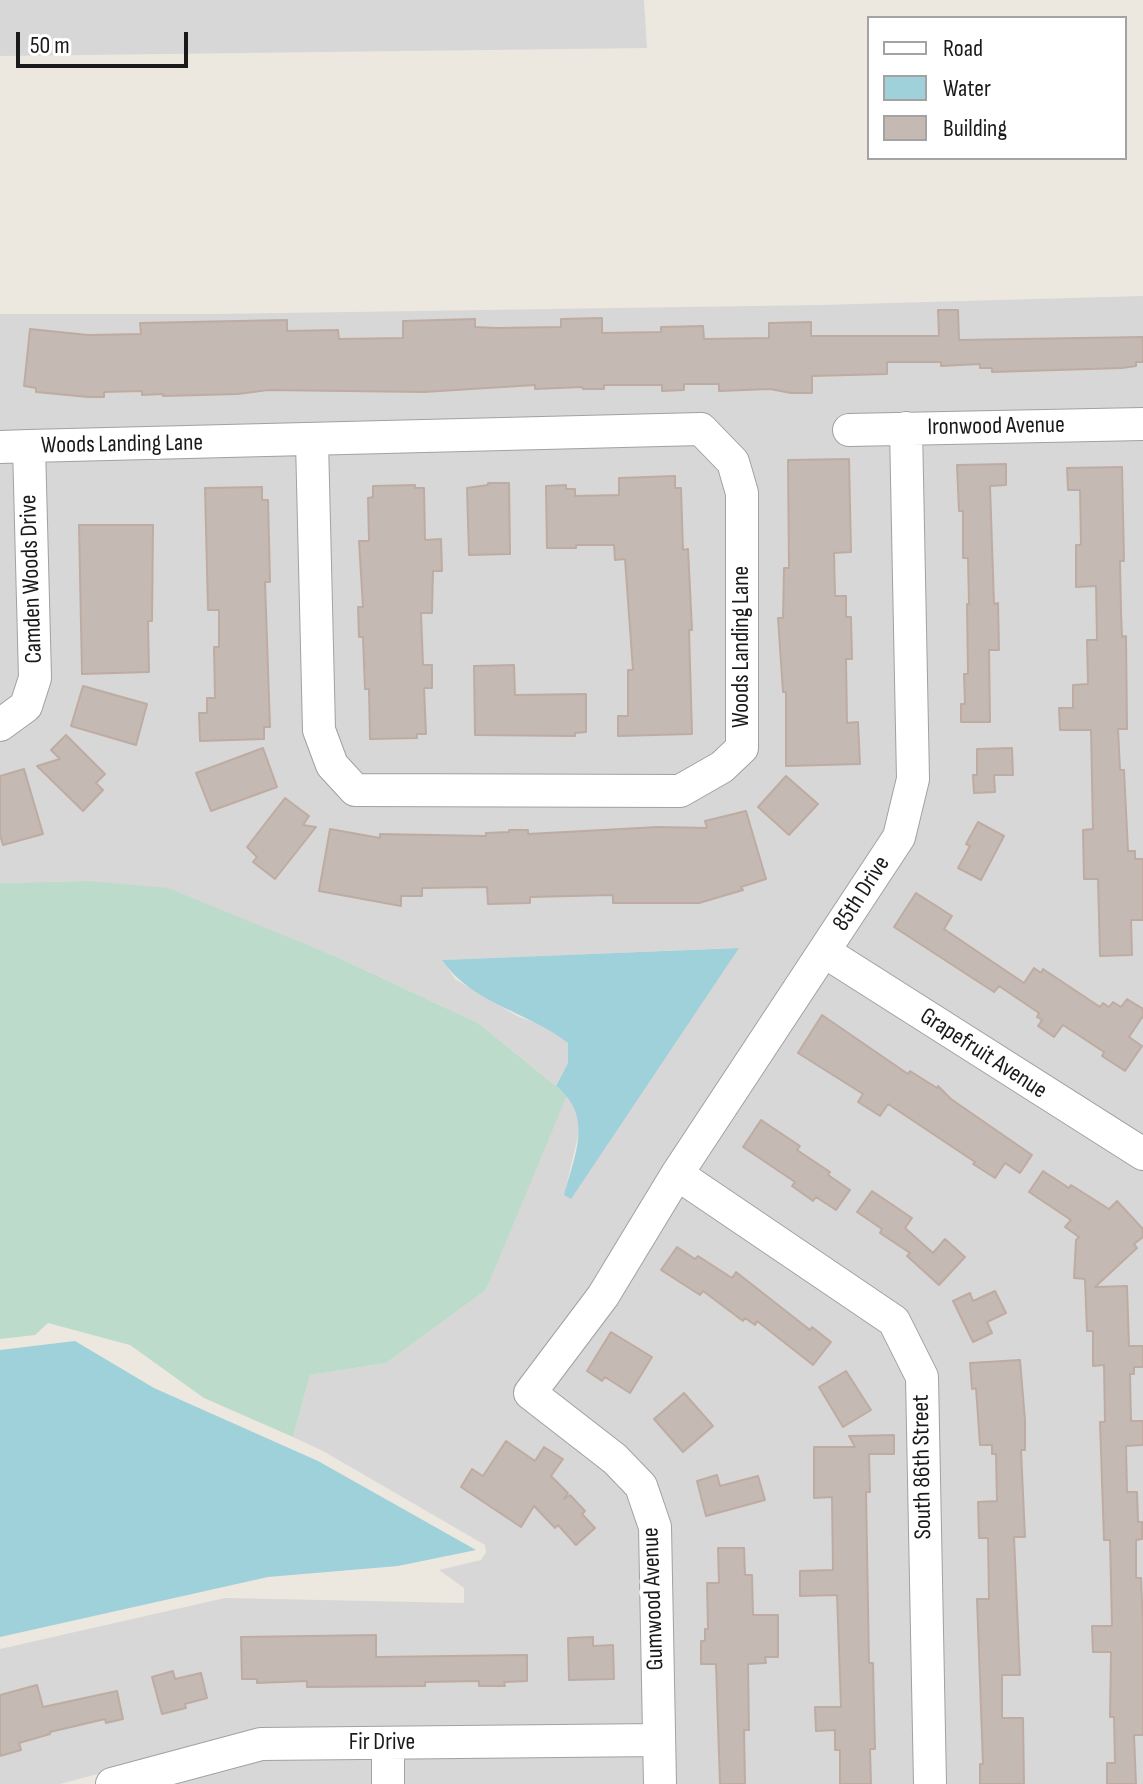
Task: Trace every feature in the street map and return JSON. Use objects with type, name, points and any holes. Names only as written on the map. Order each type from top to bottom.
[{"type":"street","name":"Ironwood Avenue","points":[[849,430],[1143,424]]},
{"type":"street","name":"85th Drive","points":[[603,1296],[677,1174],[899,837],[913,779],[906,428]]},
{"type":"street","name":"Woods Landing Lane","points":[[14,447],[701,429],[733,462],[742,493],[742,748],[722,767],[680,791],[355,790],[332,765],[319,730],[312,441]]},
{"type":"street","name":"Camden Woods Drive","points":[[0,725],[26,706],[35,678],[14,447]]},
{"type":"street","name":"Grapefruit Avenue","points":[[825,952],[1143,1154]]},
{"type":"street","name":"South 86th Street","points":[[677,1174],[894,1321],[922,1377],[930,1784]]},
{"type":"street","name":"Gumwood Avenue","points":[[603,1296],[530,1393],[615,1459],[641,1486],[655,1527],[658,1740]]},
{"type":"street","name":"Fir Drive","points":[[115,1784],[261,1744],[658,1740]]},
{"type":"street","points":[[658,1740],[660,1784]]},
{"type":"street","points":[[388,1743],[388,1784]]},
{"type":"shaded area","points":[[0,0],[644,0],[647,48],[0,56]]},
{"type":"shaded area","points":[[1143,296],[1143,410],[837,417],[838,443],[894,442],[901,778],[888,832],[593,1288],[513,1395],[608,1470],[631,1494],[643,1530],[646,1726],[105,1770],[60,1784],[0,1784],[0,1649],[225,1598],[464,1603],[464,1588],[439,1570],[481,1560],[486,1552],[485,1545],[323,1451],[293,1437],[310,1375],[386,1363],[486,1290],[566,1094],[569,1094],[579,1116],[579,1132],[564,1195],[737,948],[443,960],[455,979],[517,1016],[549,1028],[568,1043],[568,1063],[556,1086],[478,1023],[339,958],[256,926],[87,881],[0,883],[0,739],[32,717],[41,459],[300,455],[324,775],[729,777],[753,489],[709,420],[0,433],[0,314],[821,305]]},
{"type":"shaded area","points":[[1143,437],[1143,1140],[842,948],[909,846],[918,442]]},
{"type":"shaded area","points":[[697,443],[722,470],[730,495],[730,742],[715,756],[677,777],[360,777],[342,758],[330,728],[324,454]]},
{"type":"shaded area","points":[[0,460],[17,460],[23,676],[16,697],[0,709]]},
{"type":"shaded area","points":[[828,969],[1143,1167],[1143,1784],[942,1784],[932,1371],[694,1171]]},
{"type":"shaded area","points":[[681,1192],[885,1331],[910,1381],[918,1784],[672,1784],[666,1523],[547,1391]]},
{"type":"shaded area","points":[[646,1753],[648,1784],[400,1784],[400,1756]]},
{"type":"shaded area","points":[[376,1756],[377,1784],[163,1784],[263,1757]]},
{"type":"green space","points":[[87,881],[168,888],[339,958],[478,1023],[567,1095],[486,1290],[386,1363],[310,1375],[293,1437],[204,1398],[130,1345],[48,1323],[35,1335],[0,1339],[0,883]]},
{"type":"water","points":[[739,948],[571,1199],[564,1195],[578,1137],[575,1110],[556,1086],[568,1063],[568,1043],[469,987],[442,960]]},
{"type":"water","points":[[75,1341],[154,1388],[318,1461],[476,1550],[398,1566],[268,1577],[0,1637],[0,1350]]},
{"type":"building","points":[[938,310],[958,310],[959,340],[1143,337],[1143,362],[1122,368],[992,372],[992,368],[980,368],[980,364],[941,366],[941,362],[887,362],[887,374],[812,376],[812,393],[770,389],[719,391],[719,384],[684,384],[684,390],[662,391],[662,385],[535,389],[535,385],[424,392],[268,390],[163,396],[142,395],[142,391],[104,392],[104,397],[88,397],[36,392],[36,388],[24,386],[30,329],[88,335],[141,334],[140,323],[287,320],[287,331],[338,330],[339,339],[403,338],[403,321],[475,319],[475,327],[497,328],[561,327],[561,319],[602,318],[602,333],[661,332],[661,327],[703,326],[704,339],[769,338],[769,323],[811,322],[811,336],[939,336]]},
{"type":"building","points":[[849,459],[851,552],[834,553],[835,596],[846,596],[846,617],[851,617],[852,659],[846,659],[847,723],[858,722],[860,764],[786,766],[786,692],[783,692],[778,618],[783,618],[784,568],[789,568],[788,460]]},
{"type":"building","points":[[1006,464],[1006,485],[990,486],[994,604],[998,603],[999,650],[989,650],[990,722],[961,722],[961,704],[965,704],[964,674],[968,674],[969,604],[968,558],[963,558],[963,511],[959,511],[957,465]]},
{"type":"building","points":[[1122,467],[1124,561],[1120,561],[1122,637],[1126,636],[1127,729],[1118,729],[1120,770],[1124,770],[1128,851],[1135,851],[1135,859],[1143,859],[1143,920],[1131,920],[1132,955],[1100,956],[1098,879],[1084,879],[1083,830],[1093,829],[1091,730],[1060,730],[1059,708],[1073,708],[1073,685],[1088,684],[1087,640],[1097,640],[1096,586],[1076,587],[1076,545],[1081,545],[1080,490],[1068,490],[1067,468]]},
{"type":"building","points":[[675,476],[675,488],[681,488],[683,550],[688,549],[692,734],[618,736],[618,716],[628,716],[628,670],[633,670],[625,559],[615,560],[614,545],[547,548],[546,486],[566,485],[566,489],[575,489],[575,496],[619,495],[619,478]]},
{"type":"building","points":[[488,483],[509,483],[510,554],[469,555],[467,488]]},
{"type":"building","points":[[415,485],[415,488],[424,488],[425,540],[441,539],[442,571],[433,571],[432,613],[421,613],[423,665],[432,665],[432,688],[424,688],[426,734],[417,734],[417,738],[370,739],[369,689],[365,689],[363,637],[359,637],[358,607],[363,607],[359,541],[369,541],[368,498],[373,497],[373,486]]},
{"type":"building","points":[[262,487],[262,500],[268,500],[270,582],[265,582],[270,727],[264,727],[264,739],[200,741],[199,713],[207,713],[207,698],[215,698],[214,647],[219,647],[219,610],[208,610],[205,488]]},
{"type":"building","points":[[79,525],[153,525],[149,672],[82,674]]},
{"type":"building","points":[[514,665],[515,695],[586,694],[586,732],[575,733],[575,736],[475,735],[474,666]]},
{"type":"building","points":[[83,686],[147,704],[136,745],[71,726]]},
{"type":"building","points":[[66,735],[105,774],[96,783],[103,790],[83,811],[37,766],[60,759],[51,750]]},
{"type":"building","points":[[263,748],[277,787],[211,811],[196,773]]},
{"type":"building","points":[[1012,748],[1013,775],[994,775],[995,792],[974,793],[977,749]]},
{"type":"building","points":[[24,769],[43,834],[3,845],[0,835],[0,776]]},
{"type":"building","points":[[786,776],[818,804],[789,835],[758,807]]},
{"type":"building","points":[[285,798],[309,816],[303,825],[316,827],[275,879],[253,862],[257,857],[247,847]]},
{"type":"building","points":[[746,811],[766,879],[741,887],[743,890],[699,903],[613,903],[613,895],[530,897],[530,903],[488,904],[487,887],[422,888],[422,896],[401,896],[401,906],[319,891],[330,829],[380,838],[380,834],[486,836],[486,833],[509,830],[528,830],[528,834],[658,827],[707,828],[705,821]]},
{"type":"building","points":[[978,822],[1004,836],[981,880],[958,868]]},
{"type":"building","points":[[916,893],[952,916],[944,929],[1024,983],[1034,968],[1041,973],[1043,969],[1100,1007],[1103,1003],[1109,1007],[1113,1002],[1121,1007],[1127,999],[1143,1009],[1143,1016],[1129,1037],[1142,1046],[1125,1071],[1102,1056],[1104,1052],[1063,1025],[1054,1037],[1038,1026],[1042,1020],[1037,1017],[1039,1013],[999,986],[994,992],[894,927]]},
{"type":"building","points":[[822,1015],[908,1074],[910,1071],[938,1086],[951,1099],[1032,1155],[1020,1173],[1005,1163],[995,1178],[888,1104],[880,1116],[858,1102],[863,1094],[798,1053]]},
{"type":"building","points":[[761,1120],[800,1146],[797,1150],[850,1190],[836,1210],[816,1197],[813,1201],[792,1186],[795,1182],[743,1147]]},
{"type":"building","points":[[1043,1171],[1109,1209],[1117,1201],[1143,1229],[1143,1237],[1134,1244],[1137,1248],[1095,1287],[1127,1286],[1129,1346],[1143,1346],[1143,1367],[1134,1367],[1134,1374],[1130,1374],[1131,1421],[1143,1421],[1143,1445],[1126,1446],[1127,1492],[1137,1492],[1138,1522],[1142,1522],[1142,1539],[1136,1540],[1136,1578],[1141,1578],[1143,1735],[1134,1735],[1136,1784],[1107,1784],[1107,1763],[1115,1763],[1114,1717],[1110,1717],[1111,1652],[1093,1652],[1092,1626],[1112,1626],[1110,1540],[1104,1540],[1100,1422],[1105,1422],[1104,1365],[1093,1366],[1093,1331],[1087,1331],[1085,1279],[1074,1278],[1076,1240],[1079,1237],[1065,1227],[1071,1220],[1029,1192]]},
{"type":"building","points":[[872,1191],[912,1218],[905,1228],[933,1253],[945,1239],[965,1257],[939,1285],[907,1256],[910,1253],[880,1233],[882,1229],[857,1212]]},
{"type":"building","points":[[677,1247],[695,1259],[698,1256],[732,1278],[736,1272],[810,1330],[812,1327],[831,1342],[813,1365],[757,1321],[755,1325],[745,1318],[743,1321],[703,1291],[700,1295],[661,1270]]},
{"type":"building","points":[[995,1291],[1006,1313],[987,1322],[992,1333],[973,1342],[953,1301],[970,1293],[973,1301]]},
{"type":"building","points":[[611,1332],[652,1357],[630,1393],[605,1377],[602,1381],[587,1371]]},
{"type":"building","points":[[1020,1360],[1025,1420],[1025,1450],[1021,1450],[1025,1537],[1014,1537],[1020,1675],[1002,1675],[1002,1718],[1023,1718],[1024,1784],[980,1784],[980,1764],[983,1764],[977,1599],[989,1599],[988,1538],[979,1538],[978,1502],[997,1501],[996,1454],[992,1454],[992,1445],[980,1445],[976,1388],[972,1389],[970,1363]]},
{"type":"building","points":[[846,1371],[871,1410],[843,1427],[819,1387]]},
{"type":"building","points":[[684,1393],[713,1426],[683,1452],[654,1419]]},
{"type":"building","points":[[894,1435],[894,1454],[869,1454],[870,1492],[866,1492],[869,1663],[873,1663],[875,1749],[870,1749],[871,1784],[840,1784],[840,1750],[835,1750],[835,1730],[816,1731],[815,1707],[841,1707],[837,1595],[800,1596],[800,1571],[833,1570],[832,1497],[814,1498],[814,1447],[855,1447],[849,1436]]},
{"type":"building","points":[[506,1441],[535,1461],[544,1447],[563,1459],[551,1476],[568,1493],[564,1499],[570,1495],[595,1528],[576,1545],[558,1525],[555,1528],[534,1506],[521,1527],[461,1487],[472,1469],[483,1476]]},
{"type":"building","points":[[717,1475],[720,1486],[758,1476],[765,1500],[706,1516],[697,1481]]},
{"type":"building","points":[[718,1548],[744,1548],[745,1575],[752,1575],[753,1615],[778,1615],[778,1657],[765,1657],[766,1663],[748,1664],[749,1730],[744,1730],[745,1784],[720,1784],[716,1664],[701,1664],[701,1641],[705,1641],[705,1629],[708,1629],[707,1583],[719,1583]]},
{"type":"building","points":[[376,1635],[376,1657],[527,1655],[527,1681],[504,1682],[505,1686],[479,1686],[479,1681],[425,1682],[425,1686],[307,1687],[307,1681],[257,1683],[257,1679],[242,1679],[241,1637]]},
{"type":"building","points":[[593,1637],[593,1646],[613,1645],[614,1679],[569,1680],[568,1638]]},
{"type":"building","points":[[173,1671],[175,1679],[201,1673],[207,1698],[162,1714],[152,1677]]},
{"type":"building","points":[[37,1685],[43,1707],[117,1691],[123,1719],[106,1723],[105,1719],[50,1732],[19,1743],[21,1750],[0,1756],[0,1695]]}]
